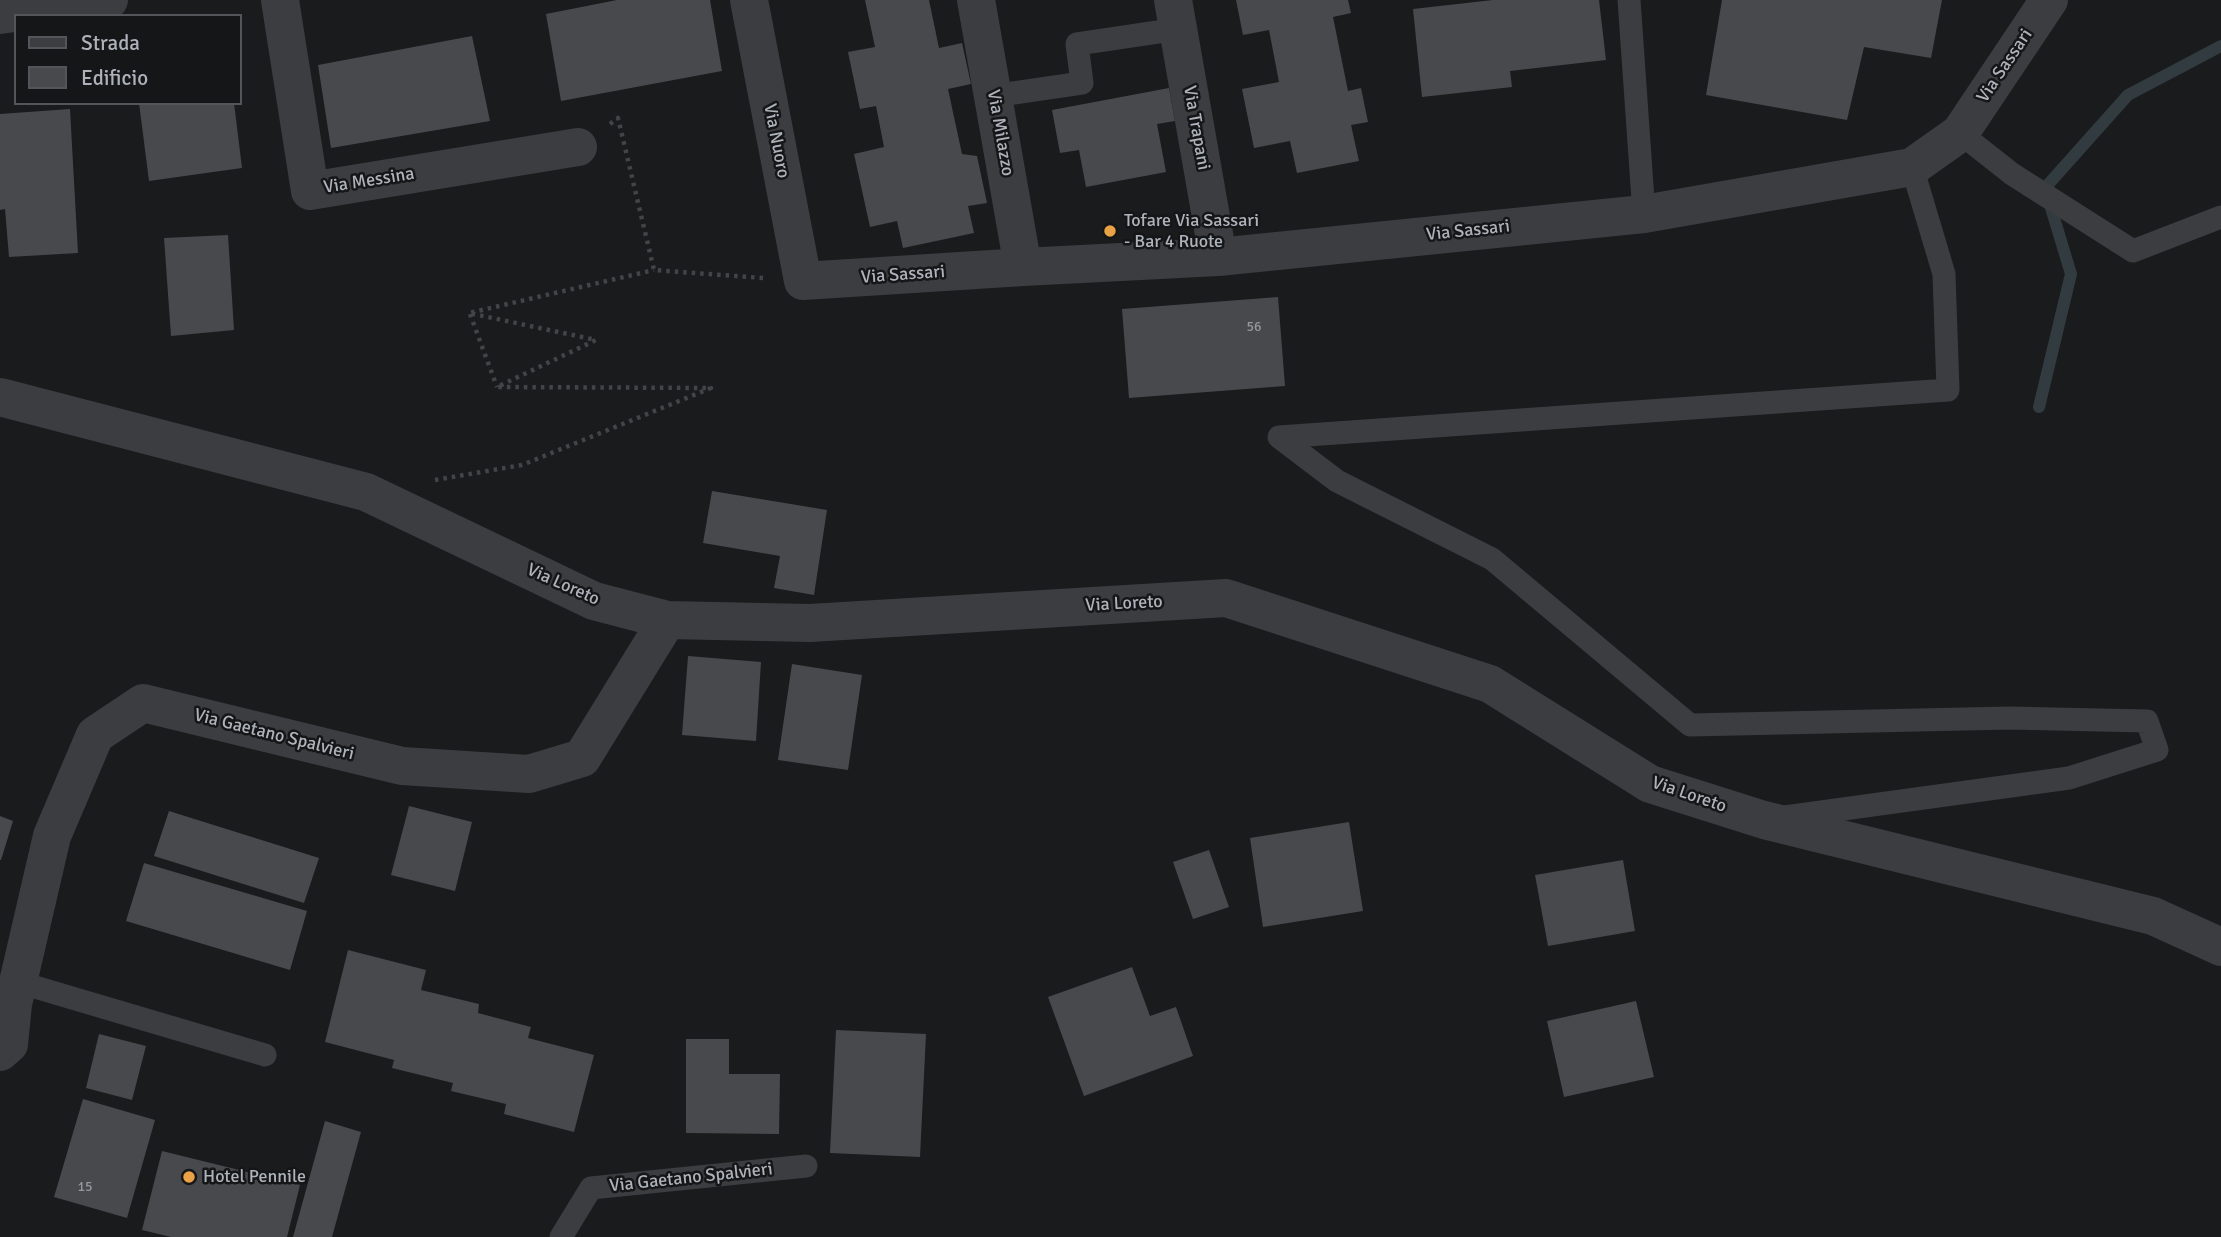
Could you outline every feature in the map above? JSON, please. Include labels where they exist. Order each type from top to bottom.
[{"type":"street","points":[[0,15],[109,0]]},
{"type":"street","name":"Via Messina","points":[[280,0],[310,191],[578,147]]},
{"type":"street","name":"Via Nuoro","points":[[749,0],[803,281]]},
{"type":"street","name":"Via Milazzo","points":[[976,0],[1023,267]]},
{"type":"street","name":"Via Sassari","points":[[803,281],[1218,257],[1644,214],[1913,167],[1960,133],[2049,0]]},
{"type":"street","name":"Via Trapani","points":[[1176,15],[1218,257]]},
{"type":"street","name":"Via Loreto","points":[[0,397],[366,492],[594,601],[667,620],[810,622],[1226,598],[1490,684],[1650,784],[1764,820],[2153,916],[2221,947]]},
{"type":"street","name":"Via Gaetano Spalvieri","points":[[0,1052],[9,1044],[10,1000],[52,836],[95,735],[143,703],[402,766],[528,774],[582,758],[667,620]]},
{"type":"lane","points":[[1629,0],[1644,214]]},
{"type":"lane","points":[[993,96],[1082,83],[1077,44],[1176,15]]},
{"type":"lane","points":[[1960,133],[2012,174],[2133,251],[2221,217]]},
{"type":"lane","points":[[1764,820],[2069,778],[2157,750],[2147,721],[2010,718],[1690,725],[1492,559],[1337,481],[1279,436],[1948,390],[1944,274],[1913,167]]},
{"type":"lane","points":[[10,1000],[265,1055]]},
{"type":"lane","name":"Via Gaetano Spalvieri","points":[[561,1237],[591,1188],[806,1166]]},
{"type":"path","points":[[578,147],[618,118],[654,270]]},
{"type":"path","points":[[469,313],[654,270],[803,281]]},
{"type":"path","points":[[469,313],[596,340],[497,387]]},
{"type":"path","points":[[469,313],[497,387]]},
{"type":"path","points":[[431,481],[522,465],[711,388],[497,387]]},
{"type":"building","points":[[617,0],[710,0],[722,71],[561,101],[546,14]]},
{"type":"building","points":[[865,0],[929,0],[939,48],[962,43],[971,84],[948,89],[962,154],[977,156],[987,203],[968,206],[974,233],[903,248],[897,221],[870,227],[854,154],[884,147],[876,106],[860,109],[848,52],[875,47]]},
{"type":"building","points":[[1236,0],[1348,0],[1351,13],[1333,17],[1348,91],[1361,88],[1368,122],[1351,125],[1359,161],[1297,173],[1290,141],[1254,148],[1242,89],[1279,82],[1269,30],[1243,35]]},
{"type":"building","points":[[1493,0],[1599,0],[1606,60],[1510,71],[1512,87],[1422,97],[1413,9]]},
{"type":"building","points":[[1722,0],[1942,0],[1931,58],[1864,47],[1847,120],[1706,95]]},
{"type":"building","points":[[472,36],[490,121],[331,148],[318,65]]},
{"type":"building","points":[[1169,88],[1175,121],[1157,124],[1166,172],[1086,187],[1079,150],[1060,153],[1052,110]]},
{"type":"building","points":[[139,105],[234,105],[242,168],[149,181]]},
{"type":"building","points":[[70,109],[78,253],[9,257],[5,209],[0,210],[0,114]]},
{"type":"building","points":[[228,235],[234,330],[171,336],[164,238]]},
{"type":"building","points":[[1278,297],[1285,386],[1129,398],[1122,309]]},
{"type":"building","points":[[712,491],[827,510],[814,595],[774,588],[780,556],[703,543]]},
{"type":"building","points":[[688,656],[761,662],[756,741],[682,735]]},
{"type":"building","points":[[792,664],[862,675],[848,770],[778,760]]},
{"type":"building","points":[[409,806],[472,822],[455,891],[391,875]]},
{"type":"building","points":[[169,811],[319,858],[304,903],[154,856]]},
{"type":"building","points":[[0,816],[13,821],[1,860],[0,860]]},
{"type":"building","points":[[1349,822],[1363,911],[1263,927],[1250,838]]},
{"type":"building","points":[[1209,850],[1229,907],[1193,919],[1173,862]]},
{"type":"building","points":[[1623,860],[1635,931],[1548,946],[1535,875]]},
{"type":"building","points":[[144,863],[307,911],[290,970],[126,921]]},
{"type":"building","points":[[348,950],[426,970],[421,990],[479,1004],[478,1013],[531,1027],[528,1038],[594,1055],[574,1132],[504,1114],[506,1104],[451,1091],[453,1083],[392,1068],[394,1060],[325,1042]]},
{"type":"building","points":[[1132,967],[1150,1016],[1176,1007],[1193,1056],[1084,1096],[1048,997]]},
{"type":"building","points":[[1636,1001],[1654,1077],[1564,1097],[1547,1021]]},
{"type":"building","points":[[836,1030],[926,1034],[920,1157],[830,1153]]},
{"type":"building","points":[[99,1034],[146,1046],[132,1100],[86,1088]]},
{"type":"building","points":[[686,1039],[729,1039],[729,1074],[780,1074],[779,1134],[686,1133]]},
{"type":"building","points":[[83,1099],[155,1120],[127,1218],[54,1197]]},
{"type":"building","points":[[325,1121],[361,1132],[332,1237],[293,1237]]},
{"type":"building","points":[[162,1151],[300,1185],[287,1237],[171,1237],[142,1230]]},
{"type":"waterway","points":[[2039,407],[2071,274],[2045,188],[2128,95],[2221,46]]},
{"type":"place","name":"Tofare Via Sassari - Bar 4 Ruote","points":[[1110,231]]},
{"type":"place","name":"Hotel Pennile","points":[[189,1177]]}]
